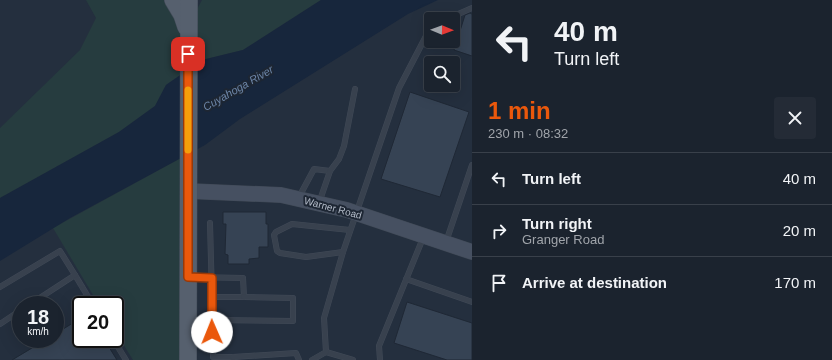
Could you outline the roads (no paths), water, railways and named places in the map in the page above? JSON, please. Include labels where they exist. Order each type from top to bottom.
[{"type":"main road","points":[[173,0],[182,15],[188,33]]},
{"type":"main road","points":[[188,360],[189,0]]},
{"type":"main road","points":[[188,33],[202,0]]},
{"type":"main road","name":"Warner Road","points":[[188,191],[282,195],[356,213],[472,252]]},
{"type":"lane","points":[[460,13],[472,8]]},
{"type":"lane","points":[[326,352],[324,318],[343,252],[399,88],[424,40]]},
{"type":"lane","points":[[319,204],[330,171],[339,159],[344,146],[355,89]]},
{"type":"lane","points":[[445,243],[472,165]]},
{"type":"lane","points":[[298,199],[314,168],[330,171]]},
{"type":"lane","points":[[210,223],[213,356],[233,358],[296,353],[299,360]]},
{"type":"lane","points":[[343,252],[306,257],[280,253],[277,251],[274,236],[276,232],[292,224],[350,230]]},
{"type":"lane","points":[[380,360],[379,346],[424,236]]},
{"type":"lane","points":[[0,287],[60,251],[88,296]]},
{"type":"lane","points":[[43,296],[76,275]]},
{"type":"lane","points":[[188,277],[243,278],[244,297]]},
{"type":"lane","points":[[406,279],[472,302]]},
{"type":"lane","points":[[212,297],[293,298],[293,321],[212,320]]},
{"type":"lane","points":[[0,324],[12,316]]},
{"type":"lane","points":[[119,348],[126,360]]},
{"type":"lane","points":[[312,360],[326,352],[353,360]]},
{"type":"water","name":"Cuyahoga River","points":[[321,0],[438,0],[408,14],[240,119],[205,145],[70,218],[0,261],[0,198],[119,132],[155,106],[166,85],[202,60],[243,50]]}]
